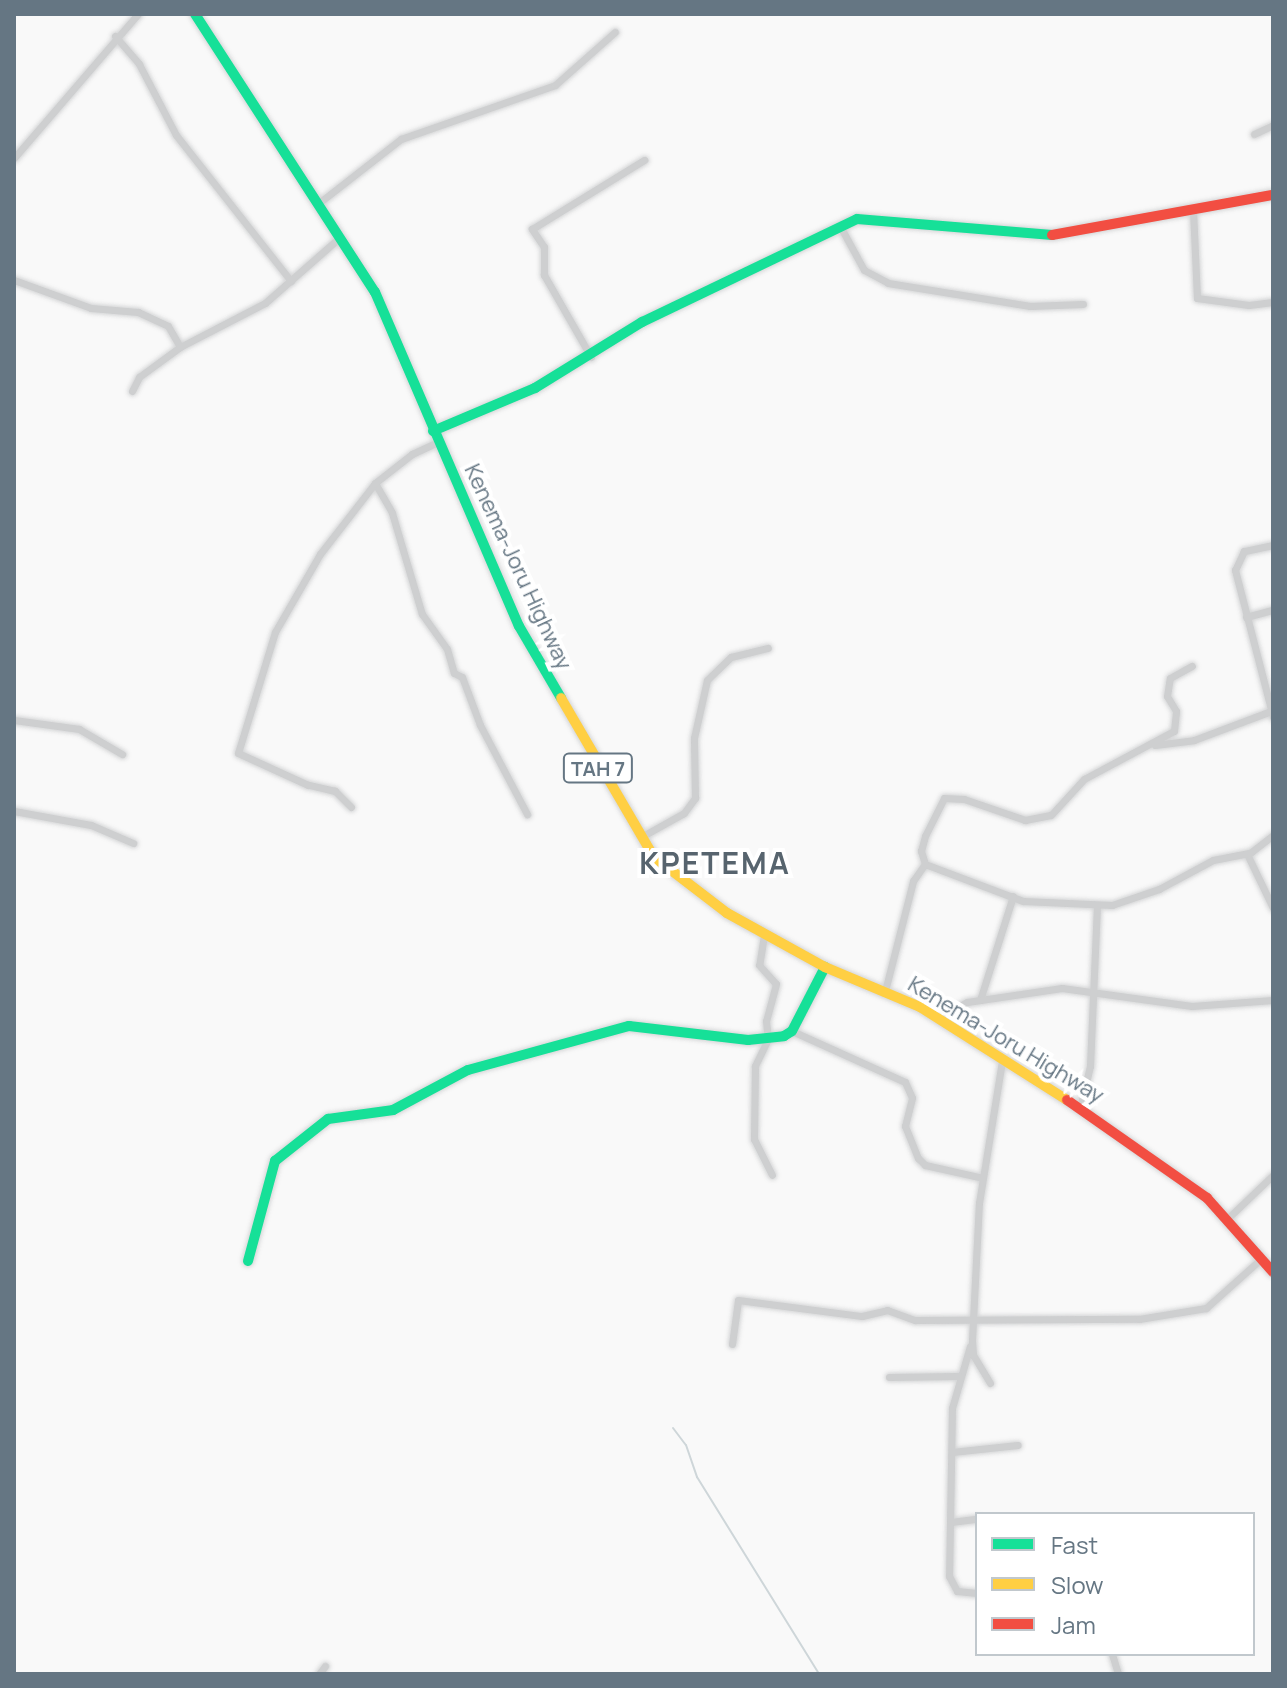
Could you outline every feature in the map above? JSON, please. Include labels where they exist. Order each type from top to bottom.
[{"type":"main road","name":"Kenema-Joru Highway","points":[[195,14],[320,202],[375,292],[525,638],[640,838],[696,893],[764,935],[825,967],[885,991],[938,1018],[1154,1157],[1228,1218],[1273,1272]]},
{"type":"main road","points":[[433,431],[535,388],[591,357],[642,322],[857,219],[883,218],[1045,236],[1273,195]]},
{"type":"main road","points":[[248,1261],[275,1161],[328,1119],[393,1110],[468,1070],[629,1026],[768,1039],[792,1031],[825,967]]},
{"type":"street","points":[[14,158],[115,36],[138,14]]},
{"type":"street","points":[[320,202],[401,139],[555,85],[615,32]]},
{"type":"street","points":[[115,36],[139,64],[176,135],[291,281]]},
{"type":"street","points":[[1254,134],[1273,125]]},
{"type":"street","points":[[591,357],[544,275],[544,247],[532,229],[644,160]]},
{"type":"street","points":[[1193,210],[1197,298],[1238,305],[1273,302]]},
{"type":"street","points":[[840,226],[864,270],[888,283],[1030,306],[1083,304]]},
{"type":"street","points":[[132,391],[139,377],[180,347],[235,322],[291,281],[340,237]]},
{"type":"street","points":[[14,280],[91,308],[138,312],[168,326],[180,347]]},
{"type":"street","points":[[351,807],[335,791],[308,785],[238,753],[275,632],[320,554],[375,483],[412,454],[438,442]]},
{"type":"street","points":[[375,483],[392,513],[422,614],[447,649],[454,673],[462,677],[480,725],[527,814]]},
{"type":"street","points":[[1153,745],[1194,740],[1272,714],[1235,563],[1244,551],[1273,545]]},
{"type":"street","points":[[1246,617],[1273,610]]},
{"type":"street","points":[[640,838],[684,813],[695,798],[694,738],[707,680],[731,657],[768,648]]},
{"type":"street","points":[[925,864],[921,851],[944,798],[964,799],[1025,820],[1042,820],[1059,810],[1093,773],[1153,745],[1174,731],[1176,711],[1167,696],[1170,678],[1192,666]]},
{"type":"street","points":[[14,720],[79,729],[122,754]]},
{"type":"street","points":[[14,811],[91,825],[133,843]]},
{"type":"street","points":[[925,864],[1044,905],[1097,905],[1136,899],[1213,860],[1247,854],[1273,835]]},
{"type":"street","points":[[1247,854],[1273,908]]},
{"type":"street","points":[[885,991],[913,881],[925,864]]},
{"type":"street","points":[[980,1000],[1013,896]]},
{"type":"street","points":[[1080,1108],[1090,1066],[1097,905]]},
{"type":"street","points":[[764,935],[759,965],[776,984],[766,1021],[768,1039],[755,1066],[754,1139],[772,1175]]},
{"type":"street","points":[[938,1018],[955,1006],[1062,988],[1192,1006],[1273,1000]]},
{"type":"street","points":[[792,1031],[905,1082],[912,1098],[905,1126],[918,1158],[925,1165],[983,1178]]},
{"type":"street","points":[[990,1383],[973,1355],[972,1340],[983,1178],[1002,1061]]},
{"type":"street","points":[[1228,1218],[1273,1175]]},
{"type":"street","points":[[732,1344],[738,1300],[806,1312],[862,1316],[887,1310],[915,1320],[1045,1323],[1162,1317],[1190,1308],[1197,1312],[1262,1258]]},
{"type":"street","points":[[972,1340],[958,1376],[952,1452],[949,1581],[963,1594],[975,1593]]},
{"type":"street","points":[[889,1377],[958,1376]]},
{"type":"street","points":[[952,1452],[1018,1445]]},
{"type":"street","points":[[951,1522],[975,1519]]},
{"type":"waterway","points":[[673,1428],[686,1445],[697,1477],[819,1674]]},
{"type":"traffic: fast","points":[[195,14],[375,292],[519,626],[561,698]]},
{"type":"traffic: fast","points":[[433,431],[535,388],[642,322],[857,219],[1052,235]]},
{"type":"traffic: fast","points":[[248,1261],[275,1161],[328,1119],[393,1110],[468,1070],[629,1026],[748,1040],[784,1036],[792,1031],[825,967]]},
{"type":"traffic: slow","points":[[561,698],[654,857],[727,913],[825,967],[920,1007],[1067,1100]]},
{"type":"traffic: jam","points":[[1052,235],[1273,195]]},
{"type":"traffic: jam","points":[[1067,1100],[1207,1198],[1273,1272]]},
{"type":"district","name":"KPETEMA","points":[[715,863]]}]
